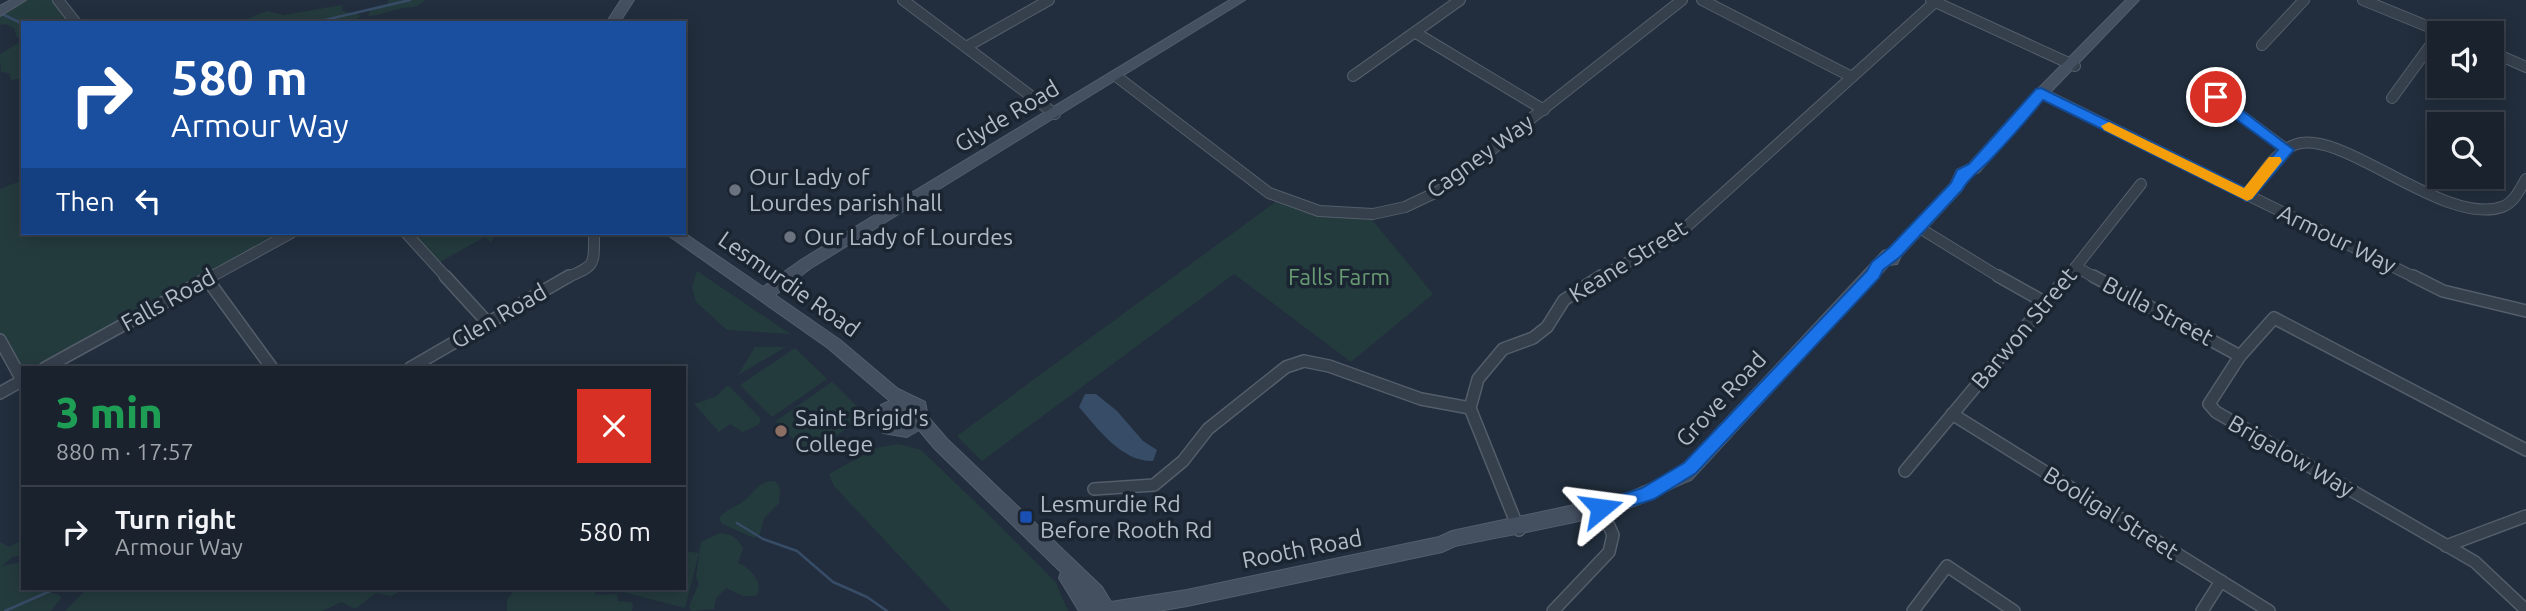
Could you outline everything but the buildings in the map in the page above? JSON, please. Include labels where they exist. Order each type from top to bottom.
[{"type":"street","points":[[0,12],[20,0]]},
{"type":"street","points":[[58,0],[74,21]]},
{"type":"street","points":[[613,21],[628,0]]},
{"type":"street","points":[[903,0],[1055,114]]},
{"type":"street","points":[[966,47],[1049,0]]},
{"type":"street","name":"Glyde Road","points":[[764,295],[806,264],[1239,0]]},
{"type":"street","points":[[1353,76],[1460,0]]},
{"type":"street","name":"Cagney Way","points":[[1116,76],[1269,193],[1320,211],[1373,214],[1405,207],[1439,191],[1682,0]]},
{"type":"street","points":[[1702,0],[1853,77]]},
{"type":"street","name":"Grove Road","points":[[1603,512],[1657,499],[1679,483],[1788,364],[1808,352],[1828,322],[1873,274],[1883,269],[1957,186],[1970,181],[1974,168],[2133,0]]},
{"type":"street","points":[[2262,44],[2304,0]]},
{"type":"street","points":[[2363,0],[2427,27]]},
{"type":"street","points":[[1933,1],[2072,65]]},
{"type":"street","name":"Keane Street","points":[[1470,408],[1478,379],[1503,349],[1533,338],[1547,327],[1564,300],[1592,281],[1674,238],[1933,1]]},
{"type":"street","points":[[1416,33],[1544,110]]},
{"type":"street","points":[[2392,98],[2427,52]]},
{"type":"street","points":[[2504,57],[2526,67]]},
{"type":"street","points":[[2213,88],[2216,97],[2287,150]]},
{"type":"street","name":"Armour Way","points":[[2044,94],[2443,290],[2526,311]]},
{"type":"street","points":[[2247,196],[2287,150],[2297,144],[2317,144],[2460,206],[2481,209],[2501,207],[2516,197],[2526,180]]},
{"type":"street","name":"Barwon Street","points":[[1905,471],[2076,267],[2141,184]]},
{"type":"street","points":[[1916,229],[2046,303]]},
{"type":"street","name":"Falls Road","points":[[49,366],[287,235]]},
{"type":"street","points":[[408,235],[488,323]]},
{"type":"street","name":"Glen Road","points":[[413,366],[568,276],[590,268],[594,262],[594,235]]},
{"type":"street","name":"Lesmurdie Road","points":[[676,235],[834,344],[906,401],[919,407],[914,425]]},
{"type":"street","name":"Bulla Street","points":[[2076,267],[2240,356]]},
{"type":"street","points":[[208,279],[271,366]]},
{"type":"street","name":"Brigalow Way","points":[[2526,450],[2273,318],[2240,356],[2208,404],[2216,412],[2475,562],[2526,610]]},
{"type":"street","points":[[0,340],[21,378]]},
{"type":"street","points":[[1094,489],[1154,485],[1183,461],[1208,429],[1286,367],[1304,361],[1329,366],[1421,400],[1470,408],[1519,529]]},
{"type":"street","name":"Lesmurdie Road","points":[[874,378],[887,410],[886,425],[897,432],[914,425]]},
{"type":"street","points":[[0,393],[21,381]]},
{"type":"street","points":[[887,410],[906,401]]},
{"type":"street","name":"Booligal Street","points":[[1952,414],[2269,611]]},
{"type":"street","name":"Lesmurdie Road","points":[[914,425],[941,444],[1036,534],[1094,593],[1106,611]]},
{"type":"street","points":[[1553,611],[1609,552],[1613,535],[1603,512]]},
{"type":"street","name":"Rooth Road","points":[[1106,611],[1171,601],[1442,544],[1458,545],[1603,512]]},
{"type":"street","points":[[2446,546],[2526,516]]},
{"type":"street","name":"Lesmurdie Road","points":[[1036,534],[1082,597],[1089,611]]},
{"type":"street","points":[[1913,611],[1947,566],[2014,611]]},
{"type":"street","points":[[2202,611],[2221,581]]},
{"type":"street","name":"Rooth Road","points":[[1141,611],[1171,601]]},
{"type":"green space","points":[[20,0],[58,0],[74,21],[21,21],[21,37],[17,38],[14,28],[6,24],[0,25],[0,12]]},
{"type":"green space","points":[[389,0],[425,0],[415,6],[368,16],[371,8],[387,4]]},
{"type":"green space","points":[[342,5],[342,11],[361,15],[356,21],[241,21],[267,11],[284,15]]},
{"type":"green space","points":[[21,41],[21,78],[11,80],[9,73],[1,72],[0,54]]},
{"type":"green space","points":[[21,181],[21,235],[287,235],[47,366],[21,366],[21,377],[0,340],[0,189]]},
{"type":"green space","name":"Falls Farm","points":[[1278,200],[1323,216],[1369,216],[1433,294],[1351,362],[1234,274],[982,461],[957,436]]},
{"type":"green space","points":[[496,235],[491,242],[485,237],[434,265],[410,237]]},
{"type":"green space","points":[[697,271],[790,334],[727,330],[696,302],[692,287]]},
{"type":"green space","points":[[755,347],[786,347],[738,375]]},
{"type":"green space","points":[[795,348],[827,379],[772,417],[740,385]]},
{"type":"green space","points":[[832,382],[866,415],[809,455],[776,421]]},
{"type":"green space","points":[[728,385],[761,419],[758,425],[743,432],[730,424],[719,432],[694,404],[715,397]]},
{"type":"green space","points":[[899,444],[921,450],[995,521],[1056,583],[1068,611],[951,611],[834,486],[829,474],[876,448]]},
{"type":"green space","points":[[775,481],[780,488],[779,503],[764,518],[760,534],[754,538],[722,524],[719,518],[725,513],[743,502],[760,485]]},
{"type":"green space","points":[[720,533],[734,537],[739,542],[743,549],[738,563],[755,577],[758,591],[756,596],[743,596],[726,588],[716,598],[714,609],[691,611],[689,606],[699,584],[696,577],[701,542]]},
{"type":"green space","points":[[21,540],[21,555],[12,557],[2,566],[21,562],[21,590],[52,590],[51,593],[59,594],[61,598],[51,611],[0,611],[0,542],[9,547]]},
{"type":"green space","points":[[686,551],[699,553],[685,608],[615,590],[686,590]]},
{"type":"green space","points":[[86,590],[404,590],[391,596],[376,593],[355,609],[342,602],[322,611],[65,611]]},
{"type":"green space","points":[[510,590],[595,590],[596,595],[617,594],[618,601],[631,602],[633,605],[632,611],[507,611],[507,600],[512,593]]},
{"type":"water","points":[[1085,394],[1096,394],[1117,411],[1143,441],[1157,450],[1153,461],[1131,456],[1112,443],[1079,407]]},
{"type":"waterway","points":[[321,21],[410,0]]},
{"type":"waterway","points":[[2,14],[21,23]]},
{"type":"waterway","points":[[737,523],[763,539],[797,551],[833,582],[867,597],[887,611]]},
{"type":"waterway","points":[[5,611],[52,590]]},
{"type":"slow traffic","points":[[2109,126],[2247,196],[2274,161]]},
{"type":"place","name":"Our Lady of Lourdes parish hall","points":[[735,190]]},
{"type":"place","name":"Our Lady of Lourdes","points":[[790,237]]},
{"type":"place","name":"Saint Brigid's College","points":[[781,431]]},
{"type":"place","name":"Lesmurdie Rd Before Rooth Rd","points":[[1026,517]]},
{"type":"route","points":[[1601,508],[1647,494],[1690,468],[1873,274],[1877,266],[1888,255],[1895,253],[1957,186],[1962,174],[1974,168],[2041,93],[2247,196],[2280,154],[2287,150],[2216,97]]}]
